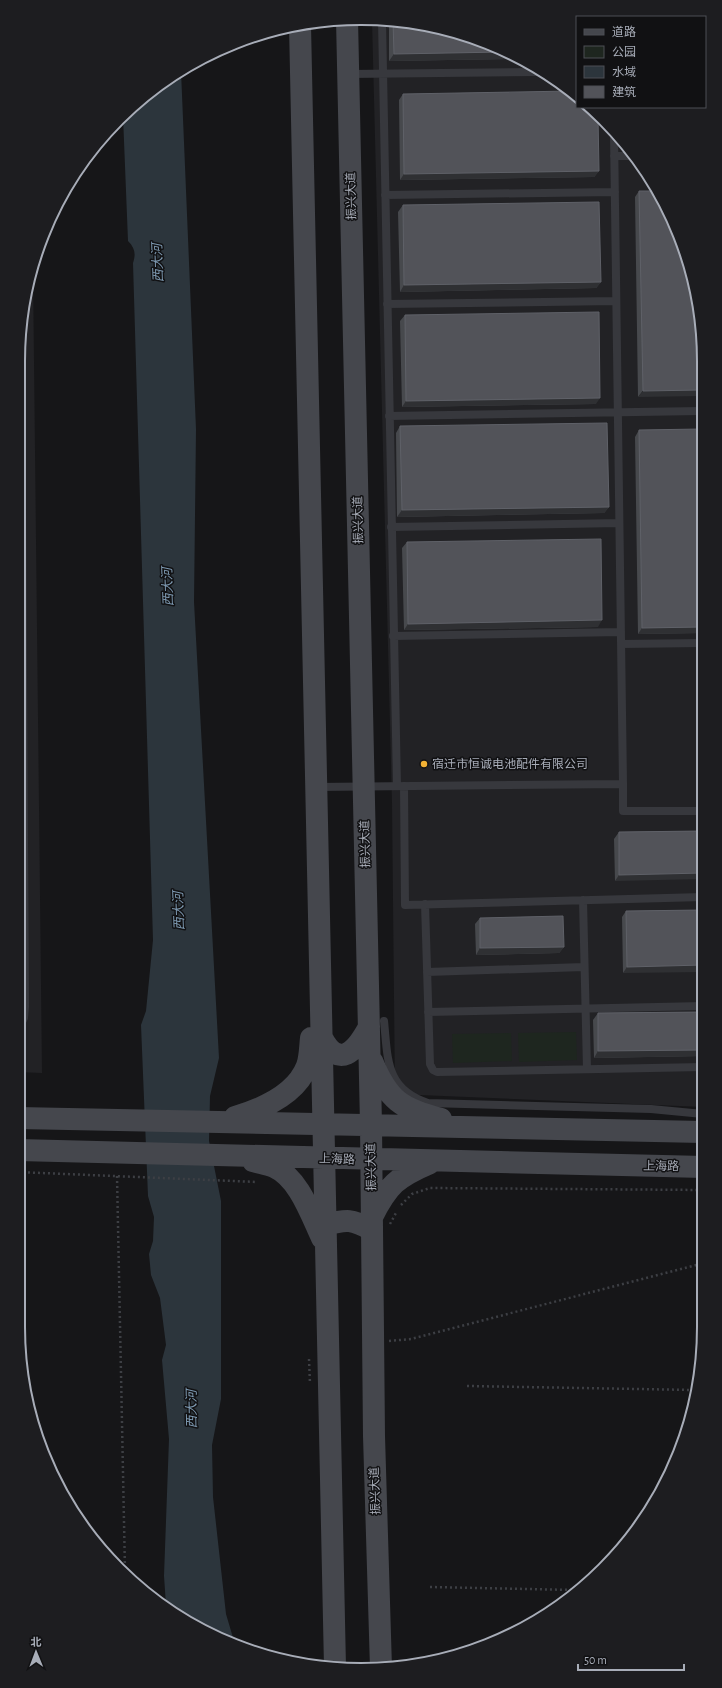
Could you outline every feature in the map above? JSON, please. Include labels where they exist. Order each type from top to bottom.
[{"type":"main road","name":"振兴大道","points":[[348,26],[364,786],[376,1024],[369,1056],[371,1160],[378,1226],[385,1342],[374,1436],[381,1662]]},
{"type":"main road","points":[[300,30],[335,1662]]},
{"type":"main road","points":[[219,1122],[253,1112],[267,1105],[283,1096],[298,1081],[307,1066],[320,980]]},
{"type":"main road","points":[[321,1036],[328,1049],[334,1053],[344,1054],[352,1051],[360,1044],[376,1024]]},
{"type":"main road","points":[[369,1056],[381,1084],[395,1100],[416,1112],[471,1127]]},
{"type":"main road","points":[[25,1118],[371,1124],[697,1132]]},
{"type":"main road","points":[[236,1156],[255,1146],[259,1134],[256,1122]]},
{"type":"main road","points":[[427,1126],[421,1136],[420,1144],[423,1153],[435,1161]]},
{"type":"main road","name":"上海路","points":[[25,1150],[371,1160],[697,1167]]},
{"type":"main road","points":[[236,1156],[275,1168],[293,1183],[304,1199],[326,1248]]},
{"type":"main road","points":[[325,1225],[346,1219],[378,1226],[381,1199],[392,1185],[406,1173],[435,1161]]},
{"type":"lane","points":[[382,26],[391,527],[405,905],[697,897]]},
{"type":"lane","points":[[349,74],[532,72]]},
{"type":"lane","points":[[614,139],[623,811],[697,811]]},
{"type":"lane","points":[[614,156],[628,156]]},
{"type":"lane","points":[[385,195],[615,192]]},
{"type":"lane","points":[[387,304],[616,301]]},
{"type":"lane","points":[[389,416],[697,411]]},
{"type":"lane","points":[[391,527],[619,523]]},
{"type":"lane","points":[[394,636],[621,632]]},
{"type":"lane","points":[[621,644],[697,643]]},
{"type":"lane","points":[[316,787],[623,784]]},
{"type":"lane","points":[[583,900],[586,1069]]},
{"type":"lane","points":[[425,904],[430,1064],[433,1070],[437,1072],[697,1067]]},
{"type":"lane","points":[[427,972],[584,967]]},
{"type":"lane","points":[[428,1012],[697,1006]]},
{"type":"lane","points":[[376,1024],[393,1076],[400,1088],[419,1100],[428,1103],[651,1109],[697,1113]]},
{"type":"path","points":[[25,1172],[264,1182]]},
{"type":"path","points":[[117,1176],[125,1567]]},
{"type":"path","points":[[400,1206],[412,1194],[430,1188],[697,1190]]},
{"type":"path","points":[[378,1226],[391,1224],[397,1212]]},
{"type":"path","points":[[385,1342],[411,1339],[697,1265]]},
{"type":"path","points":[[309,1356],[310,1387]]},
{"type":"path","points":[[467,1386],[691,1390]]},
{"type":"path","points":[[430,1587],[571,1590]]},
{"type":"shaded area","points":[[372,26],[427,31],[469,43],[510,60],[529,70],[566,94],[576,102],[576,108],[583,108],[614,139],[640,174],[662,212],[686,274],[694,317],[697,361],[697,1107],[395,1094],[392,803]]},
{"type":"shaded area","points":[[33,286],[42,1073],[25,1072],[25,361],[28,317]]},
{"type":"green space","points":[[576,1032],[577,1060],[519,1062],[518,1033]]},
{"type":"green space","points":[[511,1033],[512,1061],[453,1063],[452,1034]]},
{"type":"water","name":"西大河","points":[[181,77],[196,429],[194,602],[219,1058],[210,1096],[209,1141],[221,1201],[221,1399],[212,1445],[213,1497],[226,1614],[233,1637],[193,1618],[166,1600],[164,1576],[169,1439],[162,1360],[166,1345],[160,1298],[151,1275],[149,1254],[153,1241],[154,1217],[148,1196],[141,1025],[146,1011],[153,940],[133,263],[135,254],[128,241],[123,123],[156,94]]},
{"type":"building","points":[[393,27],[427,31],[448,36],[493,52],[394,54]]},
{"type":"building","points":[[562,91],[576,102],[576,108],[583,108],[598,122],[599,171],[404,174],[403,94]]},
{"type":"building","points":[[639,191],[651,191],[671,232],[686,274],[691,295],[696,339],[697,390],[643,391]]},
{"type":"building","points":[[599,202],[601,282],[404,285],[403,205]]},
{"type":"building","points":[[599,312],[600,398],[406,401],[405,315]]},
{"type":"building","points":[[607,423],[609,507],[402,510],[400,426]]},
{"type":"building","points":[[697,429],[697,627],[642,628],[639,430]]},
{"type":"building","points":[[601,539],[602,620],[408,624],[407,542]]},
{"type":"building","points":[[697,831],[697,873],[619,875],[619,832]]},
{"type":"building","points":[[697,910],[697,965],[627,967],[626,911]]},
{"type":"building","points":[[563,916],[564,947],[480,948],[480,918]]},
{"type":"building","points":[[697,1012],[697,1050],[598,1051],[598,1013]]},
{"type":"place","name":"宿迁市恒诚电池配件有限公司","points":[[424,764]]}]
